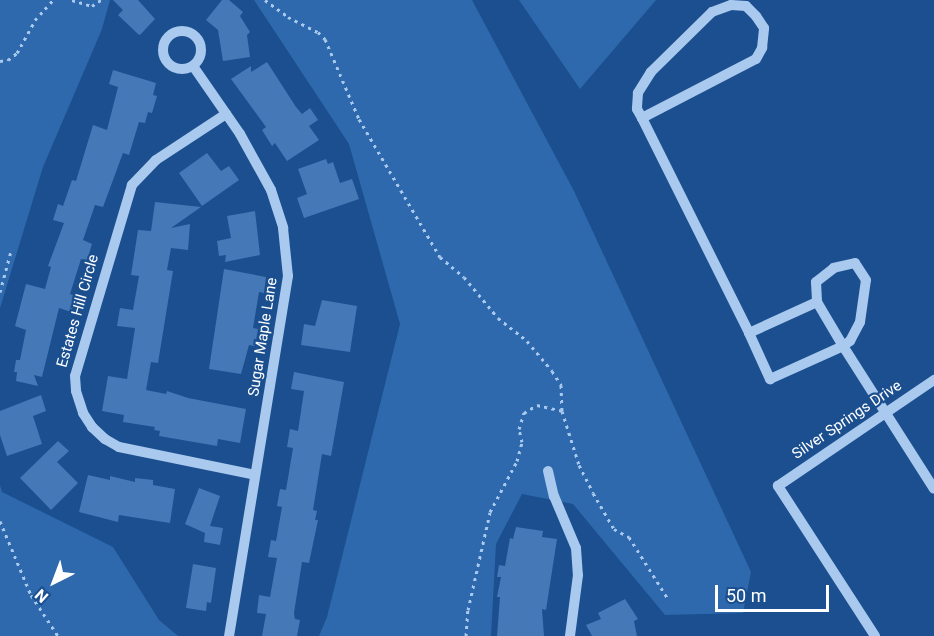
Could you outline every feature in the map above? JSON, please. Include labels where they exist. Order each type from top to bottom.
[{"type":"street","points":[[642,118],[756,58],[762,48],[764,28],[756,16],[746,6],[731,5],[712,12],[651,72],[638,93],[638,109],[642,118],[749,333],[771,379],[843,346],[850,341],[860,322],[866,280],[855,263],[834,268],[816,282],[817,302],[843,346],[934,489]]},
{"type":"street","name":"Sugar Maple Lane","points":[[193,66],[261,168],[271,190],[286,244],[288,276],[285,299],[229,636]]},
{"type":"street","name":"Estates Hill Circle","points":[[226,114],[156,160],[132,185],[75,376],[78,401],[87,420],[105,439],[119,447],[255,475]]},
{"type":"street","points":[[749,333],[817,302]]},
{"type":"street","name":"Silver Springs Drive","points":[[875,636],[778,486],[934,380]]},
{"type":"street","points":[[548,471],[554,496],[576,548],[578,575],[570,636]]},
{"type":"path","points":[[0,60],[8,60],[17,53],[35,20],[53,0]]},
{"type":"path","points":[[72,0],[92,6],[101,0]]},
{"type":"path","points":[[265,0],[288,17],[318,32],[326,39],[359,119],[440,257],[464,277],[498,318],[527,341],[552,371],[561,385],[562,411]]},
{"type":"path","points":[[0,292],[11,251]]},
{"type":"path","points":[[0,521],[32,595],[58,636]]},
{"type":"shaded area","points":[[0,0],[110,0],[102,29],[43,167],[0,308]]},
{"type":"shaded area","points":[[254,0],[472,0],[574,191],[751,572],[743,613],[665,615],[573,504],[522,494],[496,544],[491,636],[319,636],[327,617],[400,324],[349,144]]},
{"type":"shaded area","points":[[519,0],[656,0],[580,89]]},
{"type":"shaded area","points":[[0,485],[2,492],[113,547],[159,620],[178,636],[0,636]]},
{"type":"building","points":[[113,0],[138,0],[155,19],[140,35],[118,15],[123,10]]},
{"type":"building","points":[[222,0],[229,0],[243,12],[240,16],[250,32],[247,35],[250,57],[223,61],[218,30],[206,20]]},
{"type":"building","points":[[267,62],[302,114],[310,108],[318,120],[309,126],[319,140],[287,161],[275,143],[272,146],[262,130],[266,127],[231,79],[251,66],[251,72]]},
{"type":"building","points":[[113,70],[156,83],[153,95],[157,96],[152,113],[148,112],[145,123],[139,122],[129,155],[123,153],[103,207],[95,205],[83,240],[92,244],[87,261],[81,259],[70,294],[76,296],[71,312],[59,308],[42,377],[34,375],[38,386],[16,381],[17,372],[14,372],[16,360],[20,360],[26,330],[15,326],[26,284],[45,289],[51,267],[48,266],[64,223],[53,220],[58,204],[63,206],[72,180],[76,181],[93,125],[107,130],[118,87],[109,84]]},
{"type":"building","points":[[207,153],[221,171],[229,166],[239,180],[202,206],[179,173]]},
{"type":"building","points":[[326,159],[328,164],[333,162],[340,183],[352,179],[359,199],[304,218],[297,198],[307,194],[298,169]]},
{"type":"building","points":[[155,202],[201,207],[171,228],[190,224],[188,250],[171,248],[167,270],[173,271],[158,363],[151,362],[146,390],[166,394],[167,391],[188,398],[246,409],[240,443],[218,439],[217,446],[159,436],[160,431],[154,430],[155,427],[123,422],[124,415],[102,411],[108,376],[127,379],[135,328],[117,326],[120,308],[133,310],[139,276],[131,275],[138,230],[151,231]]},
{"type":"building","points":[[255,211],[260,255],[225,262],[226,255],[219,256],[217,241],[231,238],[227,216]]},
{"type":"building","points":[[224,269],[266,277],[264,293],[259,292],[253,328],[258,329],[255,346],[249,345],[241,374],[209,369]]},
{"type":"building","points":[[322,300],[357,306],[350,352],[301,345],[304,324],[315,326]]},
{"type":"building","points":[[294,372],[344,382],[331,456],[322,454],[313,510],[317,511],[315,520],[318,520],[309,563],[302,562],[294,613],[295,619],[300,620],[297,636],[262,636],[266,614],[257,613],[259,595],[270,597],[277,558],[268,557],[271,540],[276,541],[282,507],[277,506],[280,489],[286,490],[293,448],[287,447],[290,429],[298,431],[304,391],[291,389]]},
{"type":"building","points":[[41,395],[46,411],[33,416],[42,444],[7,456],[0,435],[0,411]]},
{"type":"building","points":[[58,441],[69,451],[57,462],[78,483],[51,510],[20,478]]},
{"type":"building","points":[[88,475],[110,480],[110,476],[135,482],[135,478],[153,480],[153,485],[175,489],[170,523],[119,515],[118,522],[79,512]]},
{"type":"building","points":[[199,488],[220,496],[210,526],[223,528],[220,545],[204,542],[205,533],[185,524]]},
{"type":"building","points":[[516,527],[543,531],[542,537],[557,539],[546,610],[542,609],[544,636],[497,636],[500,597],[497,597],[501,577],[497,577],[499,565],[505,566],[510,538],[513,539]]},
{"type":"building","points":[[193,564],[216,568],[211,603],[207,602],[206,611],[186,608]]},
{"type":"building","points":[[625,599],[638,619],[634,621],[637,636],[592,636],[586,625],[601,619],[598,613]]}]
